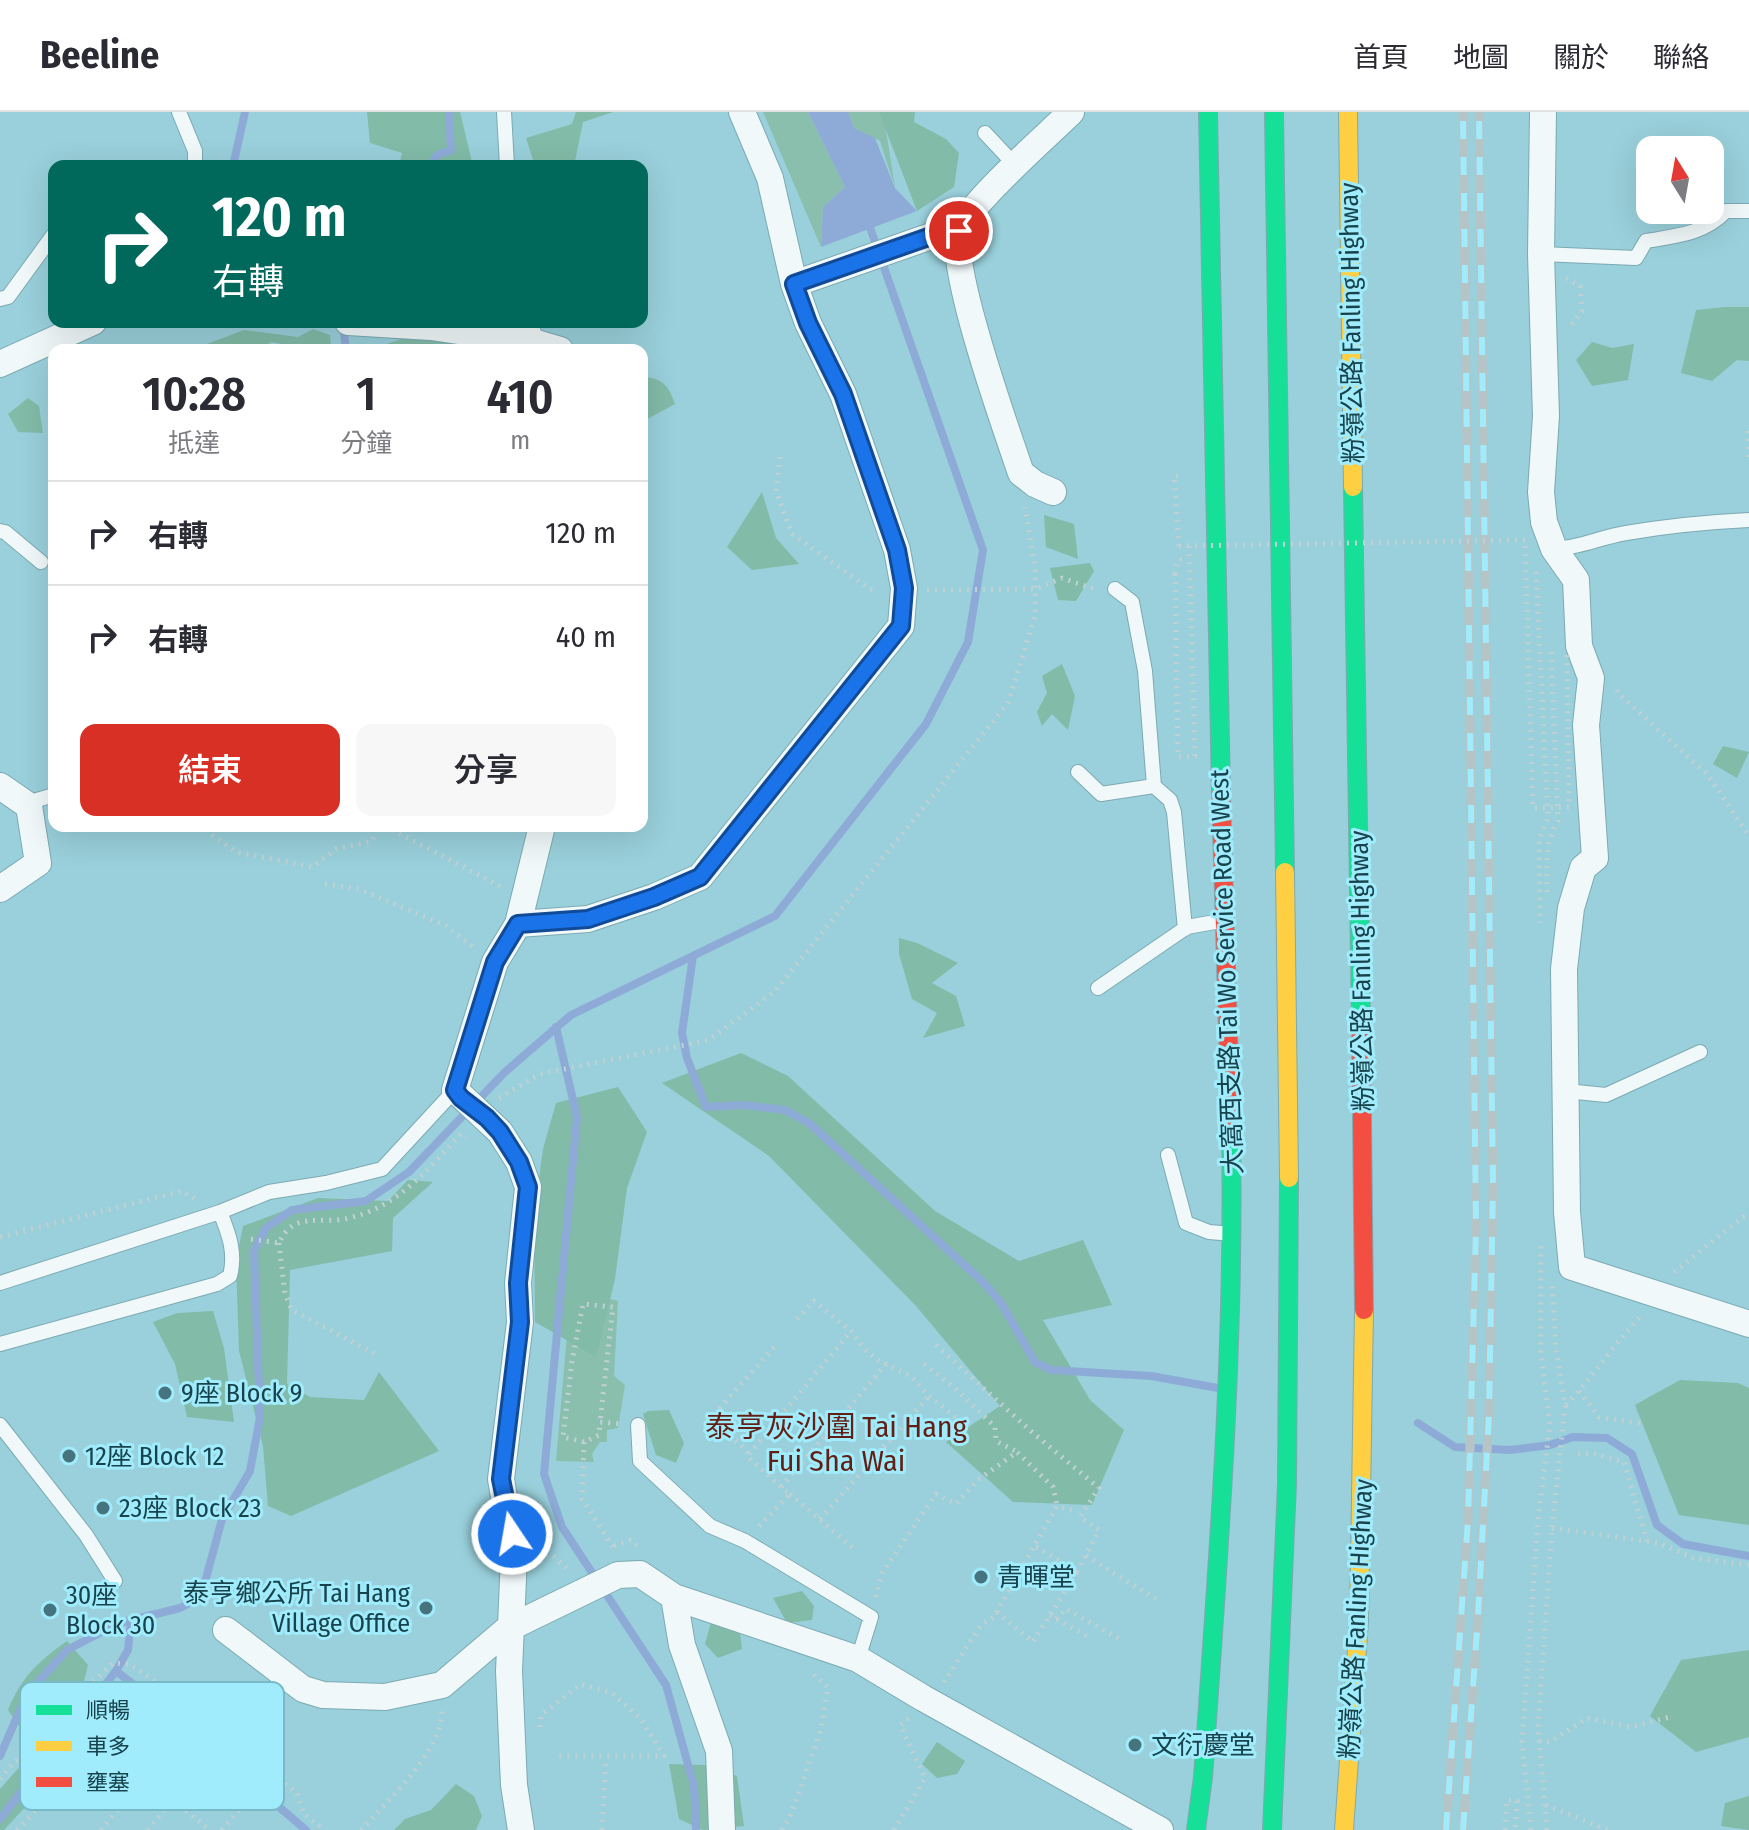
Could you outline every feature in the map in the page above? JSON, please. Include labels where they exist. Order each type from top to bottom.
[{"type":"main road","name":"大窩西支路 Tai Wo Service Road West","points":[[1196,1830],[1203,1777],[1228,1413],[1233,1234],[1218,712],[1208,112]]},
{"type":"main road","points":[[1272,1830],[1282,1692],[1289,1473],[1291,1216],[1274,112]]},
{"type":"main road","name":"粉嶺公路 Fanling Highway","points":[[1344,1830],[1350,1764],[1363,1475],[1364,1214],[1348,112]]},
{"type":"street","points":[[518,924],[588,919],[654,897],[700,877],[901,626],[911,589],[843,394],[808,323],[794,284],[770,178],[742,112]]},
{"type":"street","points":[[794,284],[948,232],[1071,112]]},
{"type":"street","points":[[1543,112],[1552,302],[1541,492],[1544,522],[1540,554],[1576,580],[1579,646],[1591,678],[1586,725],[1595,858],[1583,868],[1571,908],[1564,969],[1567,1212],[1562,1272],[1749,1324]]},
{"type":"street","points":[[948,232],[958,252],[965,290],[1021,473],[1053,492]]},
{"type":"street","points":[[0,364],[80,328]]},
{"type":"street","points":[[441,328],[543,338]]},
{"type":"street","points":[[0,786],[29,806],[38,863],[0,889]]},
{"type":"street","points":[[521,1830],[514,1785],[509,1628],[514,1556],[501,1479],[520,1322],[518,1283],[528,1187],[519,1162],[500,1132],[465,1101],[495,962],[518,924],[540,832]]},
{"type":"street","points":[[226,1630],[303,1689],[323,1695],[385,1697],[442,1685],[509,1628],[612,1564],[640,1574],[674,1597],[804,1639],[933,1691],[1160,1830]]},
{"type":"street","points":[[674,1597],[682,1645],[719,1751],[722,1830]]},
{"type":"lane","points":[[179,112],[195,151],[194,160]]},
{"type":"lane","points":[[504,112],[507,160]]},
{"type":"lane","points":[[985,133],[1016,166]]},
{"type":"lane","points":[[1550,254],[1636,258],[1646,241],[1692,234],[1714,224],[1726,211],[1749,211]]},
{"type":"lane","points":[[0,299],[8,297],[48,242]]},
{"type":"lane","points":[[1540,554],[1622,533],[1693,523],[1749,520]]},
{"type":"lane","points":[[0,531],[41,562]]},
{"type":"lane","points":[[1115,589],[1132,602],[1145,671],[1154,786],[1170,800],[1174,812],[1185,929]]},
{"type":"lane","points":[[1078,772],[1101,794],[1154,786]]},
{"type":"lane","points":[[29,806],[48,797]]},
{"type":"lane","points":[[1098,988],[1185,929],[1226,920]]},
{"type":"lane","points":[[1566,1091],[1606,1095],[1700,1052]]},
{"type":"lane","points":[[0,1283],[220,1212],[269,1192],[326,1183],[382,1169],[465,1101]]},
{"type":"lane","points":[[1168,1155],[1186,1223],[1209,1232],[1233,1234]]},
{"type":"lane","points":[[0,1344],[217,1284],[230,1276],[233,1263],[230,1236],[220,1212]]},
{"type":"lane","points":[[0,1425],[86,1535],[115,1581]]},
{"type":"lane","points":[[638,1425],[640,1461],[710,1526],[745,1541],[871,1617],[858,1659]]},
{"type":"path","points":[[1550,254],[1561,276],[1580,286],[1582,311],[1569,328],[1567,343]]},
{"type":"path","points":[[1748,431],[1749,458]]},
{"type":"path","points":[[780,457],[776,491],[792,534],[870,589],[1036,589],[1062,578],[1097,590],[1115,589]]},
{"type":"path","points":[[1174,476],[1179,546],[1525,540],[1533,808],[1569,807],[1567,655]]},
{"type":"path","points":[[1529,538],[1540,554],[1548,819],[1539,839],[1540,930]]},
{"type":"path","points":[[1197,544],[1202,759]]},
{"type":"path","points":[[1175,574],[1178,757],[1195,756],[1189,546]]},
{"type":"path","points":[[500,1097],[540,1074],[709,1040],[775,991],[1008,703],[1035,616],[1036,589]]},
{"type":"path","points":[[1613,683],[1620,695],[1708,775],[1749,836]]},
{"type":"path","points":[[212,835],[236,852],[312,867],[336,849],[372,841],[376,832]]},
{"type":"path","points":[[397,832],[524,898]]},
{"type":"path","points":[[325,884],[359,889],[446,926],[465,943],[495,962]]},
{"type":"path","points":[[379,1356],[292,1310],[285,1294],[279,1243],[286,1228],[296,1223],[348,1219],[407,1191],[461,1134],[471,1142]]},
{"type":"path","points":[[0,1237],[182,1191],[220,1212]]},
{"type":"path","points":[[1531,1830],[1522,1742],[1527,1657],[1549,1433],[1541,1357],[1541,1231]]},
{"type":"path","points":[[249,1239],[279,1243]]},
{"type":"path","points":[[1547,1830],[1538,1727],[1552,1528],[1565,1406],[1556,1349],[1562,1272]]},
{"type":"path","points":[[797,1319],[814,1301],[851,1331],[865,1350],[912,1377],[929,1396],[960,1421]]},
{"type":"path","points":[[583,1304],[613,1307],[599,1435],[584,1442],[563,1437],[572,1361],[583,1304]]},
{"type":"path","points":[[748,1455],[851,1331]]},
{"type":"path","points":[[936,1345],[1099,1488],[1080,1517],[1099,1530],[1033,1642],[997,1612]]},
{"type":"path","points":[[774,1347],[711,1418],[781,1487],[855,1550]]},
{"type":"path","points":[[781,1487],[887,1363]]},
{"type":"path","points":[[894,1830],[925,1778],[900,1725],[933,1691],[981,1625],[994,1617],[1035,1546],[1045,1522],[1057,1506],[1053,1487],[1017,1452],[996,1441],[995,1427],[956,1389],[924,1364]]},
{"type":"path","points":[[1579,1391],[1599,1417],[1643,1424]]},
{"type":"path","points":[[820,1519],[929,1396]]},
{"type":"path","points":[[600,1422],[638,1425]]},
{"type":"path","points":[[584,1442],[582,1499],[614,1546],[612,1564]]},
{"type":"path","points":[[871,1617],[882,1573],[936,1494],[956,1504],[978,1480],[1017,1452]]},
{"type":"path","points":[[1578,1454],[1591,1453],[1624,1462],[1647,1541]]},
{"type":"path","points":[[745,1541],[790,1494]]},
{"type":"path","points":[[1057,1506],[1073,1511]]},
{"type":"path","points":[[1552,1528],[1659,1543],[1693,1558],[1749,1565]]},
{"type":"path","points":[[614,1546],[630,1540],[651,1559]]},
{"type":"path","points":[[1035,1546],[1077,1572]]},
{"type":"path","points":[[514,1556],[551,1554],[583,1581]]},
{"type":"path","points":[[1086,1556],[1156,1599]]},
{"type":"path","points":[[1056,1619],[1066,1609],[1120,1639]]},
{"type":"path","points":[[1050,1615],[1090,1638]]},
{"type":"path","points":[[782,1830],[790,1817],[821,1729],[828,1687],[798,1661],[804,1639]]},
{"type":"path","points":[[93,1682],[113,1663],[129,1664],[157,1682]]},
{"type":"path","points":[[540,1729],[541,1715],[581,1684],[612,1693],[640,1718],[664,1756],[558,1756]]},
{"type":"path","points":[[361,1830],[422,1760],[441,1722],[442,1685]]},
{"type":"path","points":[[1539,1741],[1550,1742],[1587,1718],[1631,1727],[1670,1717]]},
{"type":"path","points":[[602,1830],[606,1758]]},
{"type":"path","points":[[0,1779],[20,1759]]},
{"type":"path","points":[[284,1783],[297,1793],[303,1813],[324,1830]]},
{"type":"path","points":[[1505,1830],[1507,1800],[1517,1801],[1515,1830]]},
{"type":"path","points":[[1546,1805],[1608,1830]]},
{"type":"path","points":[[17,1830],[36,1810]]},
{"type":"path","points":[[101,1830],[117,1810]]},
{"type":"path","points":[[148,1830],[164,1810]]},
{"type":"path","points":[[185,1810],[210,1830]]},
{"type":"path","points":[[222,1830],[239,1810]]},
{"type":"green space","points":[[367,112],[460,112],[472,160],[400,160],[402,153],[370,143]]},
{"type":"green space","points":[[576,112],[613,112],[583,122],[575,160],[533,160],[526,138],[572,124]]},
{"type":"green space","points":[[763,112],[808,112],[845,187],[823,207],[821,247]]},
{"type":"green space","points":[[848,112],[883,112],[895,187],[880,141],[854,128]]},
{"type":"green space","points":[[879,112],[915,112],[914,122],[946,139],[959,153],[954,187],[917,211]]},
{"type":"green space","points":[[1749,307],[1749,361],[1737,360],[1712,381],[1681,373],[1696,310]]},
{"type":"green space","points":[[313,329],[330,335],[331,344],[207,344],[244,330],[298,337]]},
{"type":"green space","points":[[414,335],[473,344],[386,344]]},
{"type":"green space","points":[[1592,342],[1612,348],[1634,344],[1628,380],[1592,386],[1576,360]]},
{"type":"green space","points":[[648,378],[664,384],[675,404],[648,419]]},
{"type":"green space","points":[[28,398],[39,406],[43,433],[18,432],[8,414]]},
{"type":"green space","points":[[762,492],[776,538],[799,564],[752,570],[727,547]]},
{"type":"green space","points":[[1044,515],[1074,524],[1078,559],[1046,547]]},
{"type":"green space","points":[[1090,563],[1094,571],[1076,601],[1058,600],[1050,568]]},
{"type":"green space","points":[[1062,664],[1075,696],[1068,730],[1052,714],[1042,726],[1037,712],[1047,693],[1042,676]]},
{"type":"green space","points":[[1723,746],[1749,752],[1737,778],[1713,764]]},
{"type":"green space","points":[[899,938],[917,943],[958,963],[932,983],[956,996],[965,1026],[923,1038],[937,1013],[912,999],[899,954]]},
{"type":"green space","points":[[741,1053],[788,1076],[935,1211],[1019,1261],[1083,1240],[1112,1305],[1043,1320],[1090,1400],[1124,1430],[1092,1505],[1013,1502],[946,1442],[1000,1406],[916,1306],[769,1156],[662,1083]]},
{"type":"green space","points":[[618,1087],[647,1132],[627,1188],[615,1279],[596,1357],[535,1322],[534,1216],[543,1149],[556,1103]]},
{"type":"green space","points":[[408,1180],[433,1182],[393,1218],[392,1251],[290,1270],[287,1384],[310,1397],[364,1400],[379,1372],[439,1451],[291,1516],[268,1506],[263,1446],[239,1351],[236,1262],[243,1226],[318,1198],[388,1201]]},
{"type":"green space","points":[[571,1289],[618,1301],[614,1376],[625,1385],[618,1428],[607,1430],[607,1442],[600,1442],[592,1454],[594,1462],[556,1461]]},
{"type":"green space","points":[[213,1311],[224,1348],[234,1422],[187,1417],[175,1364],[153,1322],[177,1313]]},
{"type":"green space","points":[[1680,1380],[1738,1383],[1749,1388],[1749,1525],[1679,1515],[1635,1405]]},
{"type":"green space","points":[[669,1410],[684,1443],[676,1463],[656,1455],[643,1414]]},
{"type":"green space","points":[[802,1591],[814,1606],[812,1620],[787,1623],[773,1598]]},
{"type":"green space","points":[[711,1622],[740,1632],[742,1649],[718,1658],[705,1644]]},
{"type":"green space","points":[[67,1641],[88,1665],[84,1682],[24,1682]]},
{"type":"green space","points":[[1749,1650],[1749,1737],[1696,1752],[1650,1716],[1681,1660]]},
{"type":"green space","points":[[20,1687],[20,1727],[8,1710]]},
{"type":"green space","points":[[937,1742],[965,1761],[957,1774],[937,1778],[922,1764]]},
{"type":"green space","points":[[669,1764],[705,1765],[737,1776],[744,1826],[703,1830],[679,1819]]},
{"type":"green space","points":[[20,1766],[20,1810],[22,1810],[4,1830],[0,1830],[0,1789]]},
{"type":"green space","points":[[456,1784],[474,1796],[482,1816],[476,1830],[394,1830],[405,1819],[431,1810]]},
{"type":"green space","points":[[1749,1796],[1749,1830],[1721,1826],[1725,1803]]},
{"type":"water","points":[[808,112],[848,112],[854,128],[875,138],[895,188],[917,211],[821,247],[823,207],[845,187]]},
{"type":"waterway","points":[[234,160],[245,112]]},
{"type":"waterway","points":[[434,160],[437,155],[451,150],[449,112]]},
{"type":"waterway","points":[[38,1682],[67,1650],[119,1623],[180,1608],[201,1597],[222,1519],[250,1471],[260,1417],[254,1251],[266,1228],[292,1210],[366,1201],[409,1172],[505,1072],[571,1015],[775,916],[926,724],[968,642],[983,550],[867,219]]},
{"type":"waterway","points":[[344,332],[345,344]]},
{"type":"waterway","points":[[693,956],[682,1033],[687,1058],[706,1107],[743,1105],[785,1110],[809,1123],[984,1283],[1001,1303],[1035,1362],[1051,1370],[1151,1376],[1218,1388]]},
{"type":"waterway","points":[[556,1027],[577,1117],[544,1474],[562,1527],[666,1685],[694,1786],[696,1830]]},
{"type":"waterway","points":[[1418,1423],[1455,1447],[1510,1450],[1550,1445],[1573,1437],[1607,1438],[1632,1454],[1657,1525],[1683,1544],[1749,1556]]},
{"type":"waterway","points":[[107,1682],[128,1650],[131,1620]]},
{"type":"waterway","points":[[116,1671],[130,1682]]},
{"type":"waterway","points":[[0,1756],[20,1710]]},
{"type":"waterway","points":[[0,1819],[20,1793]]},
{"type":"waterway","points":[[283,1810],[306,1830]]},
{"type":"railway","points":[[1446,1830],[1468,1520],[1476,1227],[1463,112]]},
{"type":"railway","points":[[1463,1830],[1489,1415],[1493,1186],[1479,112]]},
{"type":"traffic: fast","points":[[1208,112],[1221,794]]},
{"type":"traffic: fast","points":[[1274,112],[1285,872]]},
{"type":"traffic: fast","points":[[1353,487],[1361,1023]]},
{"type":"traffic: fast","points":[[1196,1830],[1203,1777],[1224,1455],[1232,1213],[1231,1132]]},
{"type":"traffic: fast","points":[[1272,1830],[1287,1484],[1289,1178]]},
{"type":"traffic: slow","points":[[1348,112],[1353,487]]},
{"type":"traffic: slow","points":[[1285,872],[1289,1178]]},
{"type":"traffic: slow","points":[[1344,1830],[1359,1621],[1364,1310]]},
{"type":"traffic: jam","points":[[1221,794],[1231,1132]]},
{"type":"traffic: jam","points":[[1361,1023],[1364,1310]]},
{"type":"place","name":"9座 Block 9","points":[[165,1393]]},
{"type":"place","name":"12座 Block 12","points":[[69,1456]]},
{"type":"place","name":"23座 Block 23","points":[[103,1508]]},
{"type":"place","name":"青暉堂","points":[[981,1577]]},
{"type":"place","name":"泰亨鄉公所 Tai Hang Village Office","points":[[426,1608]]},
{"type":"place","name":"30座 Block 30","points":[[50,1610]]},
{"type":"place","name":"文衍慶堂","points":[[1135,1745]]},
{"type":"district","name":"泰亨灰沙圍 Tai Hang Fui Sha Wai","points":[[836,1444]]},
{"type":"route","points":[[512,1534],[501,1479],[520,1322],[518,1283],[528,1187],[519,1162],[500,1132],[455,1090],[481,1000],[495,962],[518,924],[588,919],[654,897],[700,877],[901,626],[904,588],[897,550],[843,394],[808,323],[794,284],[937,234],[959,231]]}]
